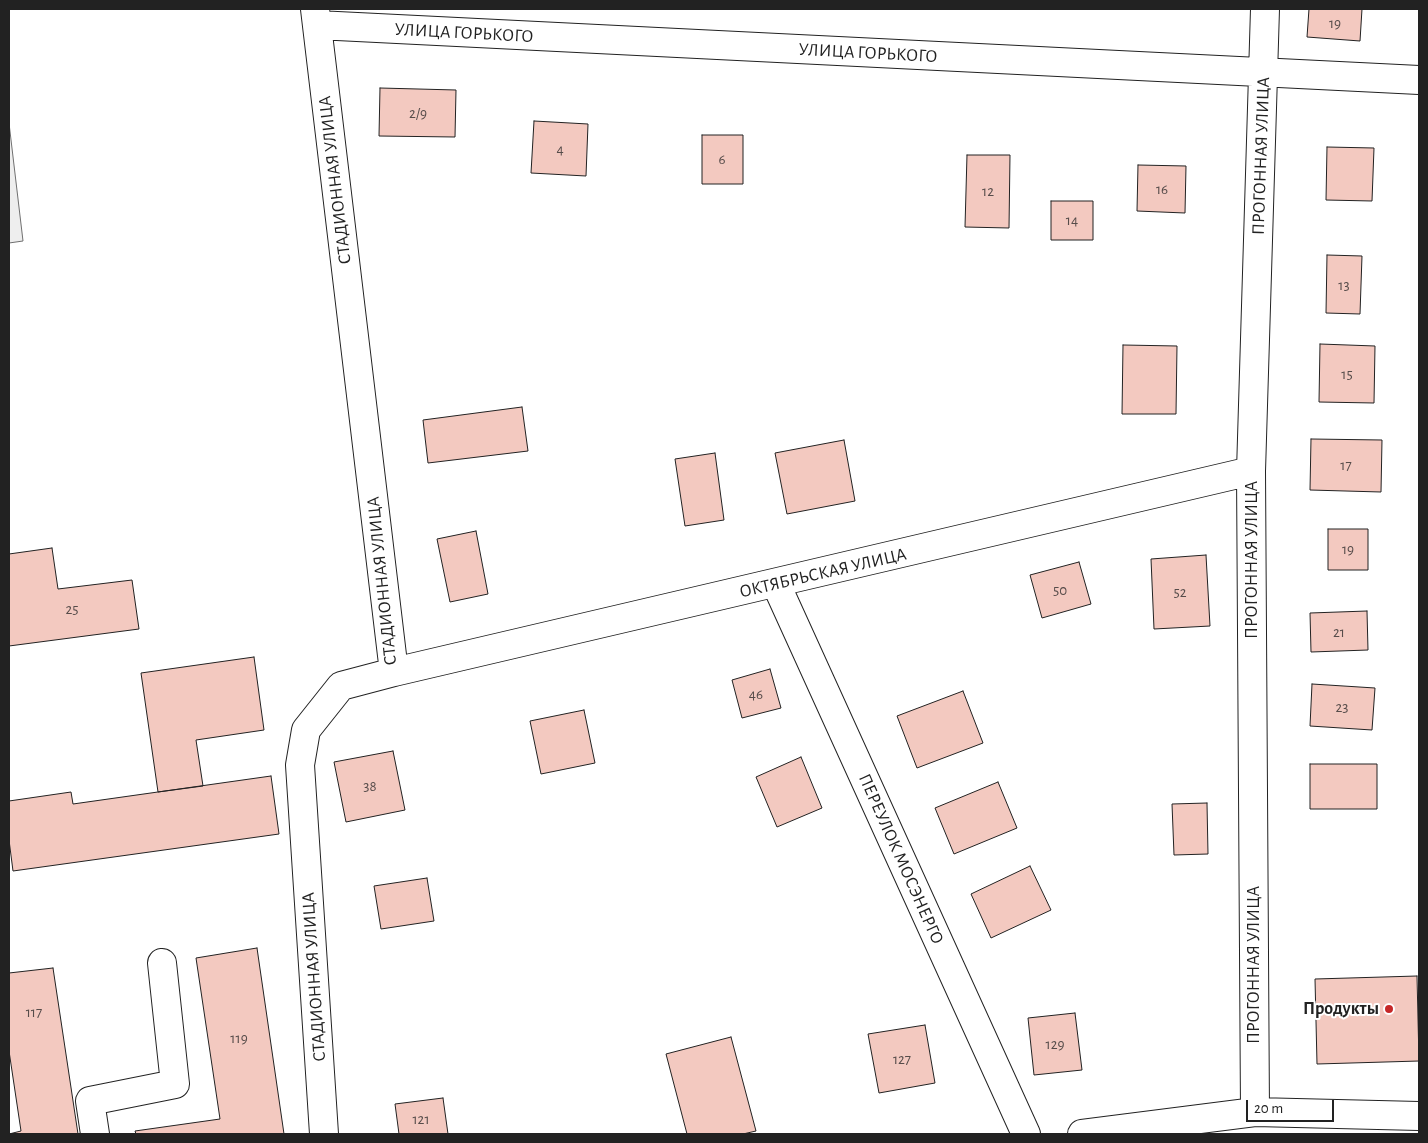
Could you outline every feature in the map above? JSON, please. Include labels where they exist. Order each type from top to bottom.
[{"type":"street","name":"ПРОГОННАЯ УЛИЦА","points":[[1255,1112],[1251,471],[1265,9]]},
{"type":"street","name":"УЛИЦА ГОРЬКОГО","points":[[316,17],[1264,74],[1419,80]]},
{"type":"street","name":"СТАДИОННАЯ УЛИЦА","points":[[316,17],[394,672],[341,686],[306,730],[300,765],[324,1134]]},
{"type":"street","name":"ОКТЯБРЬСКАЯ УЛИЦА","points":[[394,672],[776,584],[1251,471]]},
{"type":"street","name":"ПЕРЕУЛОК МОСЭНЕРГО","points":[[776,584],[1026,1134]]},
{"type":"street","points":[[95,1134],[90,1101],[175,1084],[162,963]]},
{"type":"street","points":[[1082,1134],[1255,1112],[1419,1116]]},
{"type":"shaded area","points":[[9,123],[23,241],[9,243]]},
{"type":"building","points":[[1309,9],[1362,9],[1360,41],[1307,37]]},
{"type":"building","points":[[380,88],[456,90],[455,137],[379,136]]},
{"type":"building","points":[[534,121],[588,124],[586,176],[531,173]]},
{"type":"building","points":[[702,135],[743,135],[743,184],[702,184]]},
{"type":"building","points":[[1327,147],[1374,148],[1372,201],[1326,200]]},
{"type":"building","points":[[967,155],[1010,155],[1009,228],[965,227]]},
{"type":"building","points":[[1138,165],[1186,166],[1185,213],[1137,211]]},
{"type":"building","points":[[1051,201],[1093,201],[1093,240],[1051,240]]},
{"type":"building","points":[[1327,255],[1362,256],[1360,314],[1326,313]]},
{"type":"building","points":[[1320,344],[1375,346],[1374,403],[1319,402]]},
{"type":"building","points":[[1123,345],[1177,346],[1176,414],[1122,414]]},
{"type":"building","points":[[522,407],[528,451],[428,463],[423,420]]},
{"type":"building","points":[[1311,439],[1382,440],[1381,492],[1310,490]]},
{"type":"building","points":[[844,440],[855,501],[787,514],[775,453]]},
{"type":"building","points":[[715,453],[724,520],[685,526],[675,459]]},
{"type":"building","points":[[1328,529],[1368,529],[1368,570],[1328,570]]},
{"type":"building","points":[[476,531],[488,594],[450,602],[437,539]]},
{"type":"building","points":[[52,548],[58,589],[132,580],[139,629],[9,646],[9,554]]},
{"type":"building","points":[[1206,555],[1210,626],[1154,629],[1151,559]]},
{"type":"building","points":[[1079,562],[1091,604],[1042,618],[1030,575]]},
{"type":"building","points":[[1367,611],[1368,650],[1311,652],[1310,613]]},
{"type":"building","points":[[254,657],[264,730],[196,740],[203,786],[158,792],[141,673]]},
{"type":"building","points":[[770,669],[781,708],[742,718],[732,680]]},
{"type":"building","points":[[1312,684],[1375,688],[1372,730],[1310,726]]},
{"type":"building","points":[[963,691],[983,743],[917,768],[897,716]]},
{"type":"building","points":[[584,710],[595,763],[541,774],[530,721]]},
{"type":"building","points":[[393,751],[405,810],[346,822],[334,762]]},
{"type":"building","points":[[801,757],[822,808],[777,827],[756,777]]},
{"type":"building","points":[[1310,764],[1377,764],[1377,809],[1310,809]]},
{"type":"building","points":[[271,776],[279,834],[13,871],[9,840],[9,801],[71,792],[73,804]]},
{"type":"building","points":[[998,782],[1017,828],[954,854],[935,808]]},
{"type":"building","points":[[1207,803],[1208,854],[1174,855],[1172,804]]},
{"type":"building","points":[[1030,866],[1051,910],[991,938],[971,894]]},
{"type":"building","points":[[427,878],[434,921],[381,929],[374,886]]},
{"type":"building","points":[[257,948],[284,1134],[136,1134],[135,1131],[220,1119],[196,958]]},
{"type":"building","points":[[53,968],[78,1134],[9,1134],[21,1131],[9,1051],[9,973]]},
{"type":"building","points":[[1417,976],[1419,1061],[1317,1064],[1315,979]]},
{"type":"building","points":[[1075,1013],[1082,1070],[1034,1075],[1028,1018]]},
{"type":"building","points":[[925,1025],[935,1083],[879,1093],[868,1034]]},
{"type":"building","points":[[731,1037],[756,1131],[743,1134],[687,1134],[666,1054]]},
{"type":"building","points":[[443,1098],[448,1134],[399,1134],[395,1104]]},
{"type":"place","name":"Продукты","points":[[1389,1009]]}]
